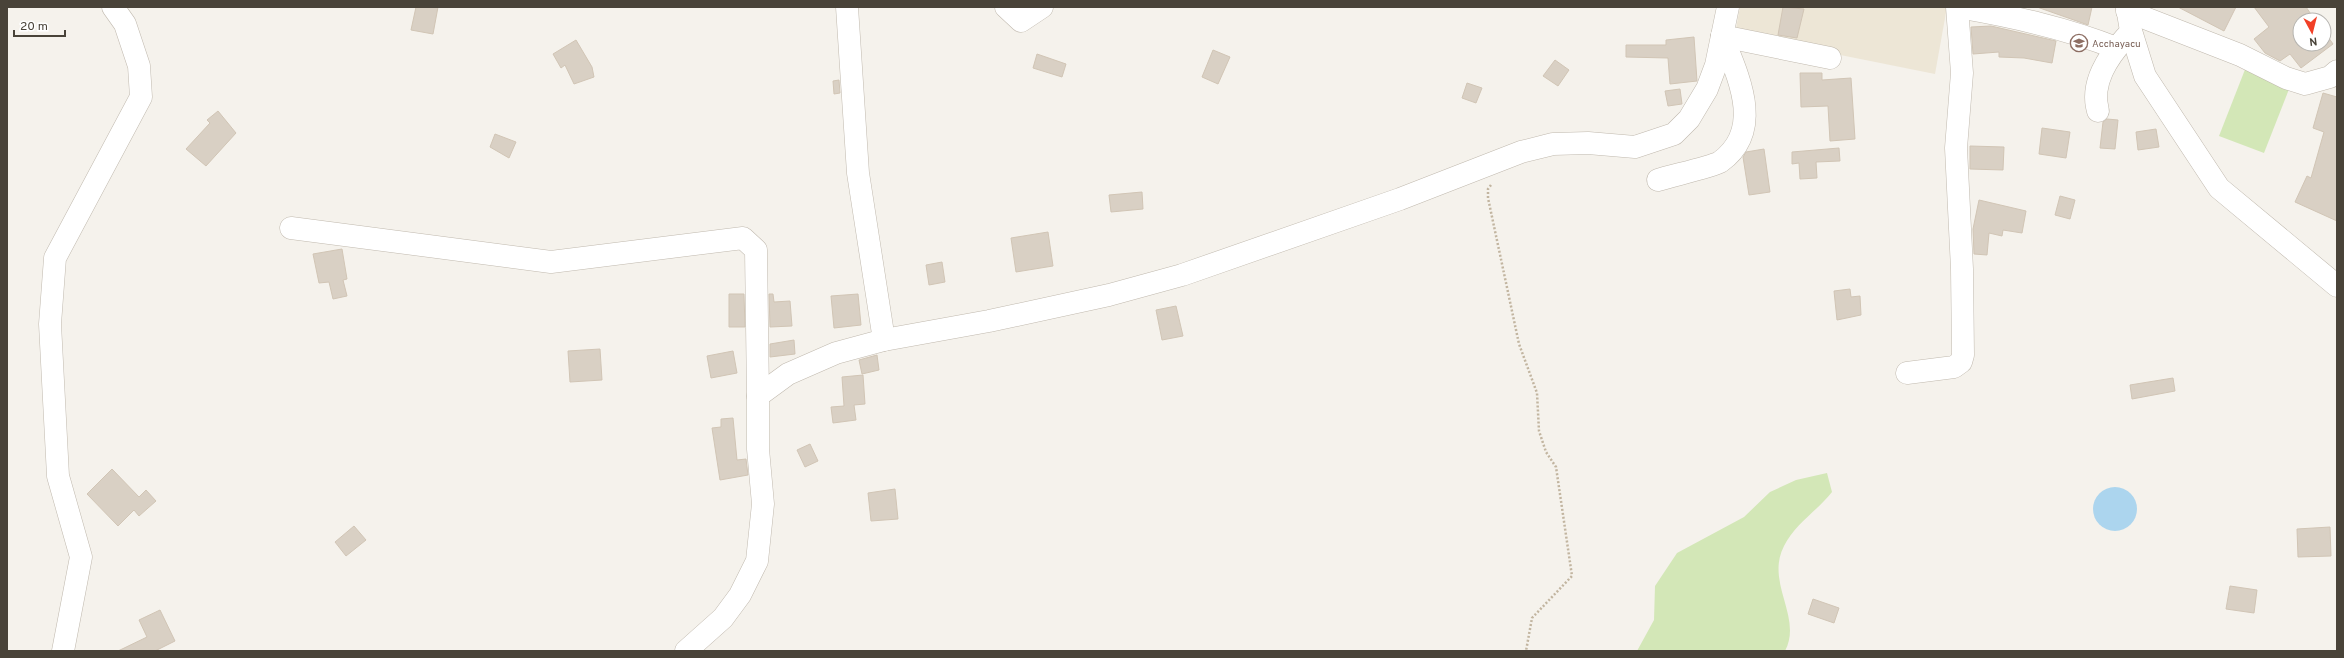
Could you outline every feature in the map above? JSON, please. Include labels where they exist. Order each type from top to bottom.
[{"type":"street","points":[[63,651],[81,557],[58,476],[50,324],[55,258],[141,97],[139,66],[125,24],[113,7]]},
{"type":"street","points":[[847,7],[858,173],[884,340]]},
{"type":"street","points":[[1006,7],[1021,21],[1042,7]]},
{"type":"street","points":[[758,396],[788,374],[836,353],[884,340],[989,322],[1109,295],[1182,275],[1400,199],[1521,152],[1552,144],[1588,143],[1635,147],[1674,134],[1689,119],[1707,89],[1716,65],[1728,7]]},
{"type":"street","points":[[1907,373],[1954,367],[1961,362],[1963,355],[1962,269],[1956,148],[1962,73],[1960,7],[2015,17],[2086,36],[2116,48]]},
{"type":"street","points":[[2098,111],[2094,98],[2101,72],[2116,48],[2128,17]]},
{"type":"street","points":[[2128,17],[2240,55],[2286,78],[2305,84],[2330,77],[2337,71]]},
{"type":"street","points":[[2128,17],[2145,76],[2219,188],[2337,286]]},
{"type":"street","points":[[1722,36],[1830,58]]},
{"type":"street","points":[[1658,180],[1719,162],[1741,140],[1746,117],[1739,80],[1722,36]]},
{"type":"street","points":[[291,228],[551,262],[743,238],[756,250],[758,449],[763,504],[757,561],[740,595],[723,618],[686,651]]},
{"type":"path","points":[[1492,184],[1488,189],[1488,198],[1519,344],[1537,393],[1539,431],[1546,452],[1556,467],[1572,576],[1532,618],[1526,651]]},
{"type":"shaded area","points":[[1740,7],[1947,7],[1935,74],[1735,34]]},
{"type":"green space","points":[[2246,67],[2291,84],[2264,153],[2219,136]]},
{"type":"green space","points":[[1827,473],[1832,492],[1794,531],[1784,546],[1779,560],[1781,587],[1790,625],[1789,638],[1785,651],[1637,651],[1654,620],[1655,586],[1677,553],[1744,517],[1770,492],[1796,480]]},
{"type":"water","points":[[2119,487],[2124,488],[2131,493],[2136,500],[2136,518],[2131,525],[2124,530],[2111,531],[2106,530],[2099,525],[2094,518],[2093,505],[2094,500],[2099,493],[2106,488]]},
{"type":"building","points":[[416,7],[438,7],[433,34],[411,30]]},
{"type":"building","points":[[1783,7],[1804,9],[1797,38],[1778,35]]},
{"type":"building","points":[[2037,7],[2092,7],[2088,25]]},
{"type":"building","points":[[2178,7],[2236,7],[2224,31]]},
{"type":"building","points":[[2254,7],[2306,7],[2309,12],[2292,12],[2292,52],[2322,52],[2301,68],[2290,54],[2280,61],[2265,53],[2254,39],[2269,27]]},
{"type":"building","points":[[1991,26],[2056,41],[2052,63],[2024,58],[1999,57],[1999,52],[1973,54],[1971,27]]},
{"type":"building","points":[[1694,37],[1697,81],[1670,84],[1668,58],[1626,57],[1626,45],[1666,45],[1666,40]]},
{"type":"building","points":[[576,40],[592,67],[594,77],[574,84],[565,65],[561,68],[553,54]]},
{"type":"building","points":[[1213,50],[1230,57],[1218,84],[1202,77]]},
{"type":"building","points":[[1037,54],[1066,64],[1062,77],[1033,68]]},
{"type":"building","points":[[1555,60],[1569,70],[1558,86],[1543,76]]},
{"type":"building","points":[[1800,73],[1822,73],[1822,80],[1851,78],[1855,139],[1830,141],[1828,106],[1801,107]]},
{"type":"building","points":[[839,80],[840,93],[834,94],[833,81]]},
{"type":"building","points":[[1467,83],[1482,88],[1476,103],[1462,98]]},
{"type":"building","points":[[1680,89],[1682,104],[1668,106],[1665,91]]},
{"type":"building","points":[[2323,93],[2337,97],[2337,221],[2295,202],[2307,176],[2311,178],[2324,132],[2313,128]]},
{"type":"building","points":[[218,111],[236,133],[206,166],[186,149],[210,123],[207,120]]},
{"type":"building","points":[[2107,119],[2118,120],[2115,149],[2100,148],[2103,122]]},
{"type":"building","points":[[2042,128],[2070,132],[2066,158],[2039,154]]},
{"type":"building","points":[[2156,129],[2159,147],[2138,150],[2136,132]]},
{"type":"building","points":[[495,134],[516,142],[509,158],[490,147]]},
{"type":"building","points":[[1970,146],[2004,147],[2003,170],[1970,169]]},
{"type":"building","points":[[1839,148],[1840,161],[1816,162],[1817,178],[1800,179],[1799,163],[1792,164],[1792,152]]},
{"type":"building","points":[[1764,149],[1770,192],[1749,195],[1743,157],[1746,152]]},
{"type":"building","points":[[1142,192],[1143,209],[1111,212],[1109,195]]},
{"type":"building","points":[[2060,196],[2075,200],[2070,219],[2055,215]]},
{"type":"building","points":[[1979,200],[2026,211],[2022,233],[2003,230],[2002,236],[1989,233],[1987,255],[1974,254],[1973,229]]},
{"type":"building","points":[[1048,232],[1053,266],[1016,272],[1011,238]]},
{"type":"building","points":[[342,249],[347,279],[343,280],[347,296],[333,299],[329,282],[319,283],[313,254]]},
{"type":"building","points":[[942,262],[945,282],[929,285],[926,265]]},
{"type":"building","points":[[1850,289],[1851,297],[1860,296],[1861,315],[1837,320],[1834,291]]},
{"type":"building","points":[[729,294],[744,294],[745,327],[729,327]]},
{"type":"building","points":[[769,294],[773,294],[774,302],[790,301],[792,326],[770,327]]},
{"type":"building","points":[[858,294],[861,325],[834,328],[831,296]]},
{"type":"building","points":[[1176,306],[1183,336],[1162,340],[1156,310]]},
{"type":"building","points":[[794,340],[795,354],[770,357],[770,344]]},
{"type":"building","points":[[600,349],[602,380],[570,382],[568,351]]},
{"type":"building","points":[[733,351],[737,373],[711,378],[707,356]]},
{"type":"building","points":[[877,355],[879,370],[862,374],[859,360]]},
{"type":"building","points":[[863,375],[865,404],[854,405],[856,420],[833,423],[831,407],[844,406],[842,377]]},
{"type":"building","points":[[2173,378],[2175,391],[2132,399],[2130,385]]},
{"type":"building","points":[[733,418],[737,460],[746,459],[748,475],[720,480],[712,428],[721,427],[721,419]]},
{"type":"building","points":[[810,444],[818,461],[805,467],[797,450]]},
{"type":"building","points":[[112,469],[139,497],[146,490],[156,501],[139,516],[134,510],[118,526],[87,494]]},
{"type":"building","points":[[895,489],[898,519],[871,521],[868,493]]},
{"type":"building","points":[[354,526],[366,540],[346,556],[335,542]]},
{"type":"building","points":[[2330,527],[2331,556],[2298,557],[2297,529]]},
{"type":"building","points":[[2230,586],[2257,590],[2254,613],[2226,609]]},
{"type":"building","points":[[1813,599],[1839,608],[1834,623],[1808,614]]},
{"type":"building","points":[[160,610],[175,641],[155,651],[118,651],[147,637],[139,620]]},
{"type":"place","name":"Acchayacu","points":[[2079,43]]}]
